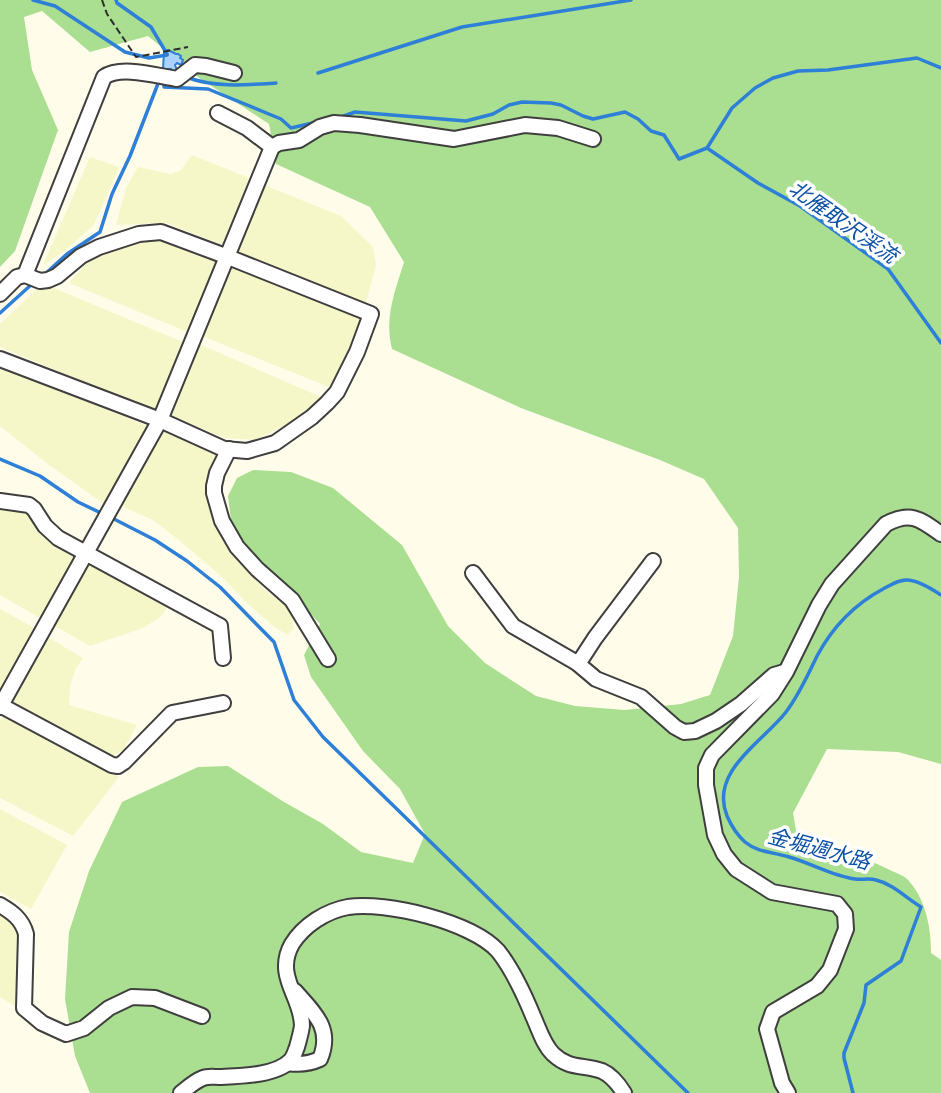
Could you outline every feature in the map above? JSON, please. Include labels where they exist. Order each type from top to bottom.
[{"type":"street","points":[[25,275],[104,77],[115,72],[128,71],[177,79],[195,65],[234,73]]},
{"type":"street","points":[[218,113],[247,128],[272,147]]},
{"type":"street","points":[[223,703],[172,713],[118,766],[0,706],[160,420],[272,147],[299,140],[320,127],[334,123],[454,139],[525,125],[558,128],[593,139]]},
{"type":"street","points":[[0,294],[17,277],[25,275],[40,281],[48,280],[81,256],[99,247],[139,234],[161,232],[371,314],[357,352],[337,392],[327,403],[275,443],[247,450],[224,449],[160,420],[0,359]]},
{"type":"street","points":[[229,449],[217,473],[214,486],[222,521],[237,547],[292,600],[328,659]]},
{"type":"street","points":[[0,501],[29,505],[58,538],[220,626],[223,658]]},
{"type":"street","points":[[788,1093],[782,1083],[767,1029],[773,1012],[817,986],[830,970],[846,929],[845,914],[837,905],[772,892],[736,869],[724,854],[715,835],[706,785],[706,768],[712,755],[772,694],[832,584],[886,524],[898,518],[914,517],[941,534]]},
{"type":"street","points":[[577,663],[653,561]]},
{"type":"street","points":[[473,573],[513,626],[577,663],[596,678],[641,697],[684,732],[695,731],[716,721],[774,676],[786,672]]},
{"type":"street","points":[[0,905],[24,926],[24,1008],[42,1023],[66,1034],[83,1028],[109,1008],[132,997],[155,998],[202,1016]]},
{"type":"street","points":[[181,1093],[204,1077],[269,1072],[293,1058],[302,1026],[286,970],[291,946],[306,928],[325,914],[349,907],[404,910],[470,932],[496,950],[514,976],[545,1045],[553,1054],[578,1068],[603,1071],[624,1093]]},
{"type":"street","points":[[288,982],[325,1033],[325,1048],[320,1059],[298,1065],[288,1063]]},
{"type":"path","points":[[102,0],[107,15],[136,57],[188,47]]},
{"type":"green space","points":[[0,0],[941,0],[941,764],[898,752],[827,749],[793,813],[797,836],[845,850],[900,875],[909,881],[920,897],[929,924],[931,953],[941,960],[941,1093],[90,1093],[75,1056],[65,999],[69,932],[89,871],[122,802],[198,767],[228,766],[323,824],[361,852],[413,863],[425,834],[400,789],[363,751],[311,677],[304,655],[320,624],[240,539],[231,520],[228,496],[237,478],[253,470],[291,472],[333,488],[402,545],[448,626],[485,663],[536,696],[575,706],[625,710],[681,704],[710,695],[733,636],[739,577],[738,528],[704,479],[521,408],[392,349],[390,315],[404,262],[370,207],[276,164],[269,124],[198,77],[148,36],[90,52],[42,11],[24,17],[32,70],[58,130],[15,251],[0,267]]},
{"type":"green space","points":[[192,155],[249,178],[223,245],[166,223],[116,225],[126,188],[138,167],[171,174],[181,170]]},
{"type":"green space","points":[[90,157],[119,167],[108,194],[93,226],[43,265]]},
{"type":"green space","points":[[264,185],[341,216],[373,247],[376,265],[365,306],[236,254]]},
{"type":"green space","points":[[158,239],[219,260],[190,333],[69,283],[85,265],[103,253],[136,241]]},
{"type":"green space","points":[[230,265],[364,318],[329,387],[202,336]]},
{"type":"green space","points":[[38,288],[54,288],[185,343],[160,405],[153,410],[0,347],[0,324]]},
{"type":"green space","points":[[199,344],[321,397],[297,419],[256,440],[225,438],[169,415]]},
{"type":"green space","points":[[0,365],[147,426],[104,504],[0,426]]},
{"type":"green space","points":[[163,431],[217,452],[207,484],[211,512],[225,543],[262,587],[290,610],[294,628],[287,635],[272,625],[222,577],[153,520],[121,506]]},
{"type":"green space","points":[[0,507],[28,510],[52,540],[75,557],[40,618],[0,595]]},
{"type":"green space","points":[[88,561],[169,604],[162,616],[143,628],[90,646],[53,625]]},
{"type":"green space","points":[[0,609],[38,630],[0,697]]},
{"type":"green space","points":[[46,636],[83,658],[76,668],[70,686],[69,705],[137,725],[123,750],[112,757],[10,702]]},
{"type":"green space","points":[[4,715],[119,777],[73,836],[0,798],[0,721]]},
{"type":"green space","points":[[0,809],[67,845],[31,909],[0,892]]},
{"type":"green space","points":[[0,915],[15,926],[18,938],[15,1006],[0,997]]},
{"type":"water","points":[[164,51],[181,56],[183,60],[181,65],[175,65],[178,73],[176,75],[171,69],[163,69]]},
{"type":"waterway","points":[[33,0],[55,6],[125,52],[149,58],[167,55]]},
{"type":"waterway","points":[[116,0],[151,27],[167,54]]},
{"type":"waterway","points":[[318,73],[462,27],[631,0]]},
{"type":"waterway","points":[[341,117],[355,112],[466,121],[522,102],[561,105],[593,119],[625,112],[651,131],[664,135],[679,159],[707,148],[732,108],[755,88],[773,78],[798,71],[828,70],[917,58],[941,68]]},
{"type":"waterway","points":[[186,77],[219,84],[276,83]]},
{"type":"waterway","points":[[164,79],[164,87],[208,89],[281,119],[291,128],[317,122]]},
{"type":"waterway","points":[[44,275],[67,254],[100,232],[112,194],[159,81]]},
{"type":"waterway","name":"北雁取沢渓流","points":[[707,148],[758,183],[800,206],[888,269],[941,343]]},
{"type":"waterway","points":[[0,313],[32,284]]},
{"type":"waterway","points":[[0,459],[40,476],[78,502],[103,514]]},
{"type":"waterway","points":[[110,517],[155,540],[220,587],[274,642],[294,700],[323,737],[688,1093]]},
{"type":"waterway","name":"金堀週水路","points":[[853,1093],[844,1053],[864,1003],[866,985],[901,961],[921,907],[882,882],[838,875],[750,846],[737,833],[727,816],[723,800],[725,785],[741,758],[786,712],[823,646],[837,626],[854,609],[901,580],[917,582],[941,595]]}]
